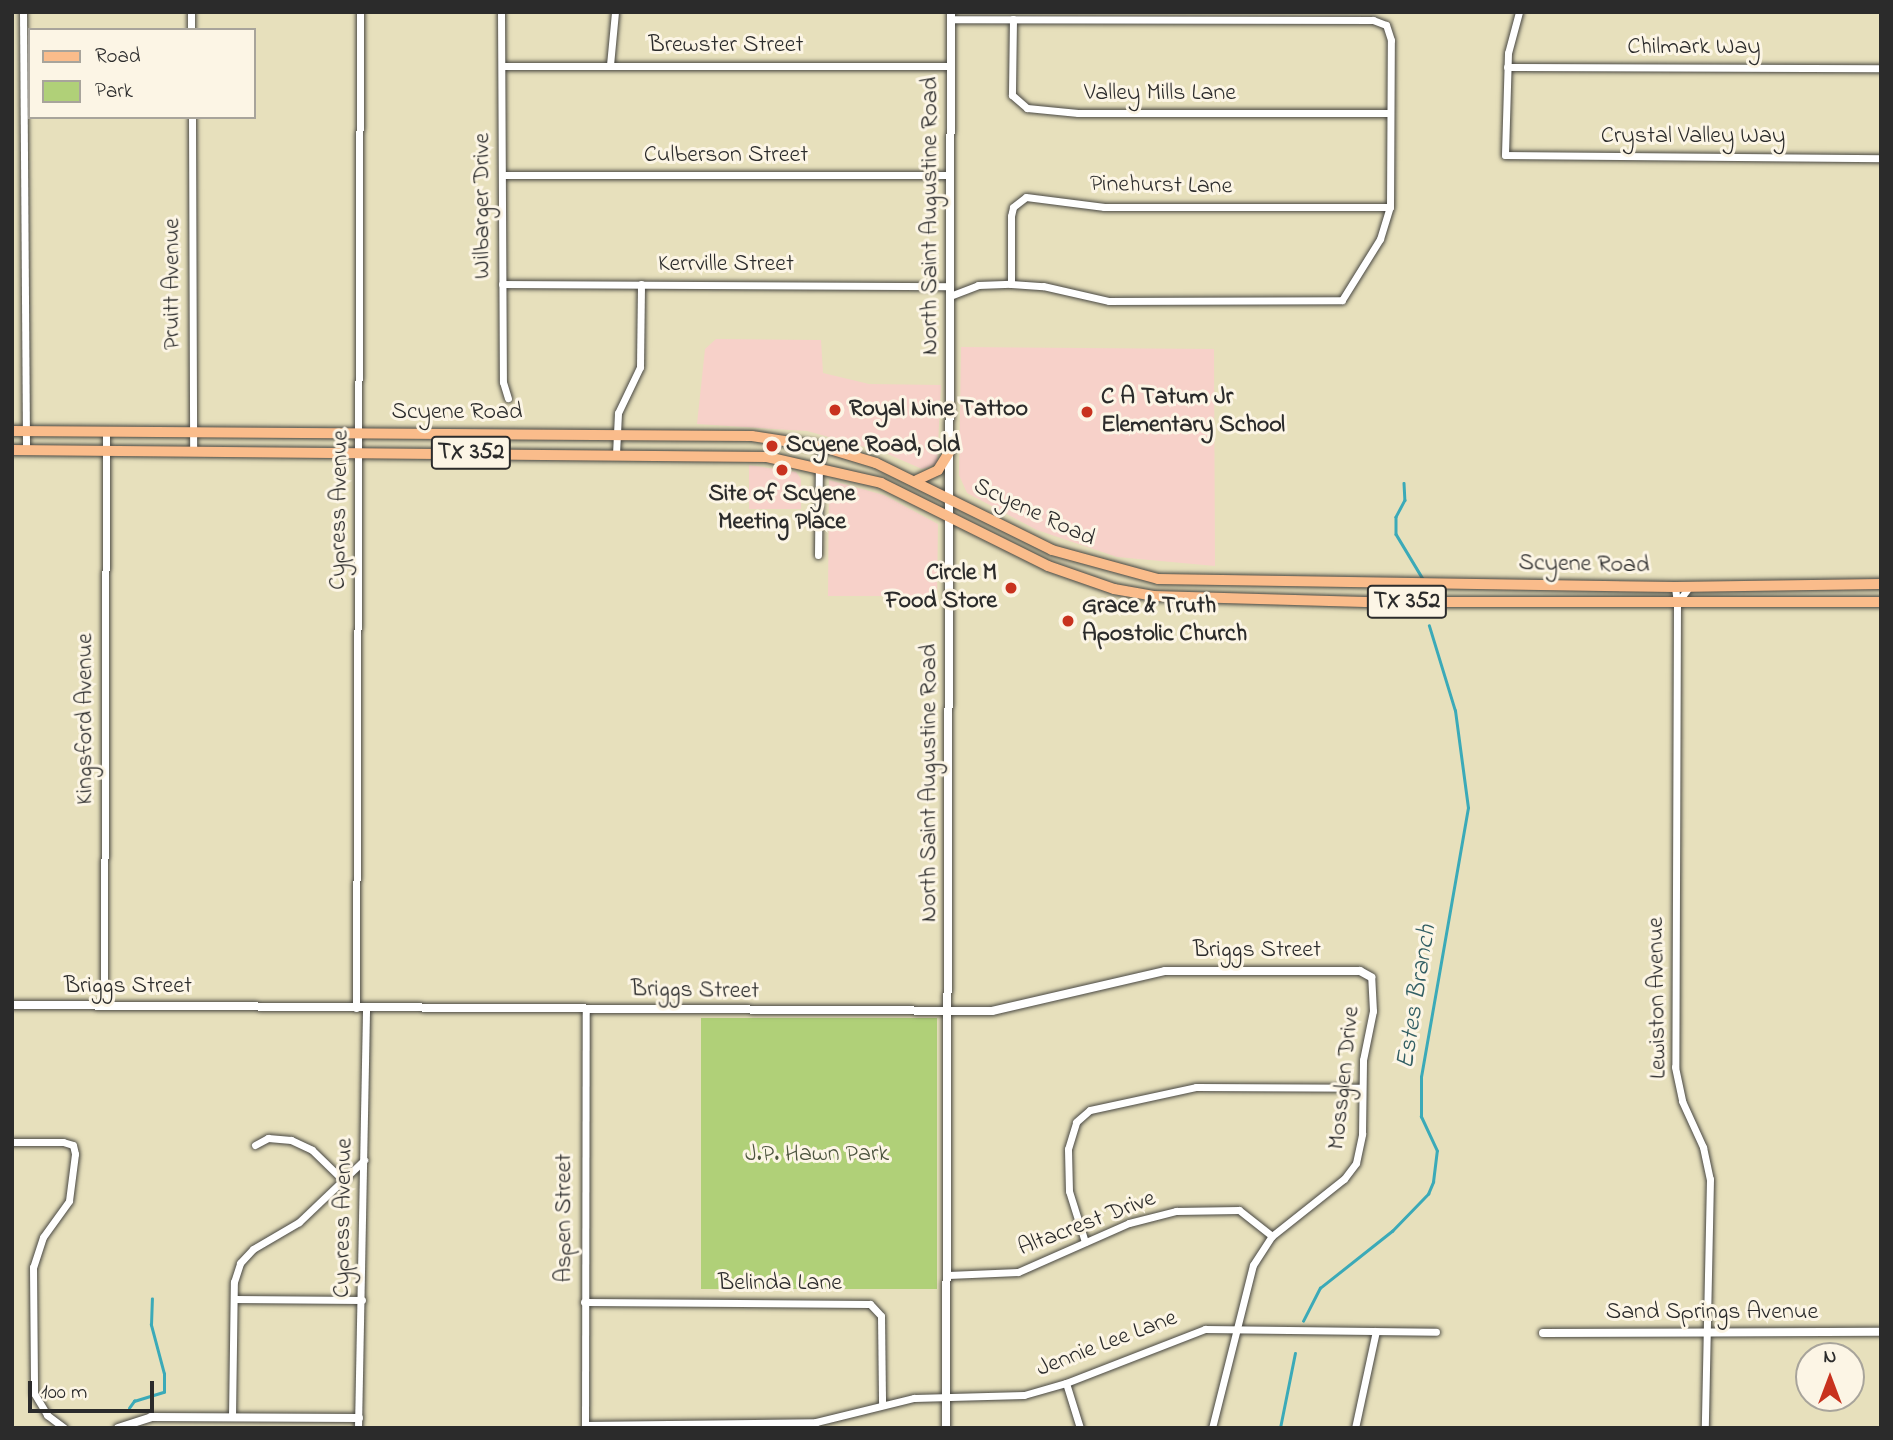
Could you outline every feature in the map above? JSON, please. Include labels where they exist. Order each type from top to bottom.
[{"type":"main road","name":"Scyene Road","points":[[12,431],[752,436],[824,447],[916,480],[1052,550],[1158,579],[1675,587],[1881,584]]},
{"type":"main road","name":"Scyene Road","points":[[12,450],[767,457],[819,465],[881,483],[1048,566],[1114,589],[1153,596],[1365,602],[1881,602]]},
{"type":"main road","points":[[916,480],[937,470],[950,451]]},
{"type":"street","points":[[23,12],[26,450]]},
{"type":"street","name":"Cypress Avenue","points":[[356,1008],[358,452],[361,433],[360,12]]},
{"type":"street","name":"Wilbarger Drive","points":[[501,12],[503,382],[508,398]]},
{"type":"street","points":[[610,65],[614,12]]},
{"type":"street","points":[[1507,67],[1519,12]]},
{"type":"street","points":[[950,296],[978,285],[1011,284],[1043,286],[1109,301],[1342,300],[1380,239],[1390,207],[1391,34],[1386,25],[1373,20],[1013,19],[951,16]]},
{"type":"street","name":"North Saint Augustine Road","points":[[946,1428],[951,16]]},
{"type":"street","name":"Valley Mills Lane","points":[[1013,19],[1012,95],[1027,108],[1078,113],[1390,113]]},
{"type":"street","name":"Brewster Street","points":[[502,66],[950,66]]},
{"type":"street","name":"Chilmark Way","points":[[1507,67],[1881,68]]},
{"type":"street","name":"Crystal Valley Way","points":[[1507,67],[1505,155],[1881,158]]},
{"type":"street","name":"Pruitt Avenue","points":[[192,119],[193,451]]},
{"type":"street","name":"Culberson Street","points":[[502,175],[950,175]]},
{"type":"street","name":"Pinehurst Lane","points":[[1011,284],[1011,216],[1013,207],[1026,197],[1104,207],[1390,207]]},
{"type":"street","name":"Kerrville Street","points":[[502,284],[950,286]]},
{"type":"street","points":[[617,454],[618,413],[640,367],[642,284]]},
{"type":"street","name":"Kingsford Avenue","points":[[104,1006],[106,432]]},
{"type":"street","points":[[818,555],[819,465],[824,447]]},
{"type":"street","name":"Lewiston Avenue","points":[[1675,587],[1675,1067],[1682,1101],[1703,1147],[1710,1179],[1705,1428]]},
{"type":"street","points":[[1677,603],[1689,587]]},
{"type":"street","name":"Briggs Street","points":[[12,1005],[366,1010],[1006,1010],[1174,970],[1360,971],[1371,977]]},
{"type":"street","name":"Mossglen Drive","points":[[1212,1428],[1234,1329],[1253,1265],[1272,1236],[1352,1171],[1362,1134],[1362,1088],[1373,1011],[1371,977]]},
{"type":"street","name":"Aspen Street","points":[[585,1426],[586,1009]]},
{"type":"street","name":"Cypress Avenue","points":[[358,1423],[366,1010]]},
{"type":"street","points":[[1085,1242],[1071,1202],[1068,1149],[1076,1122],[1090,1110],[1196,1087],[1362,1088]]},
{"type":"street","points":[[256,1145],[268,1138],[291,1140],[312,1150],[343,1180]]},
{"type":"street","points":[[12,1142],[63,1142],[73,1145],[75,1154],[69,1200],[43,1237],[33,1267],[34,1393],[47,1415],[64,1428]]},
{"type":"street","points":[[232,1417],[236,1271],[246,1254],[299,1222],[364,1160]]},
{"type":"street","name":"Altacrest Drive","points":[[948,1275],[1018,1272],[1152,1216],[1214,1207],[1239,1210],[1272,1236]]},
{"type":"street","points":[[234,1300],[362,1300]]},
{"type":"street","name":"Belinda Lane","points":[[584,1302],[870,1304],[881,1316],[882,1404]]},
{"type":"street","name":"Jennie Lee Lane","points":[[585,1426],[803,1423],[882,1404],[946,1397],[1024,1395],[1066,1383],[1190,1333],[1234,1329],[1436,1332]]},
{"type":"street","points":[[1354,1428],[1376,1331]]},
{"type":"street","name":"Sand Springs Avenue","points":[[1543,1333],[1881,1332]]},
{"type":"street","points":[[1066,1383],[1080,1428]]},
{"type":"street","points":[[118,1428],[151,1416],[292,1418],[358,1423]]},
{"type":"street","points":[[292,1418],[292,1428]]},
{"type":"shaded area","points":[[716,339],[821,340],[823,373],[869,384],[941,385],[937,464],[922,469],[883,452],[807,431],[697,424],[705,349]]},
{"type":"shaded area","name":"C A Tatum Jr Elementary School","points":[[961,347],[1214,349],[1215,566],[1117,557],[1037,530],[967,493],[959,475]]},
{"type":"shaded area","points":[[749,465],[796,472],[801,479],[801,509],[749,509]]},
{"type":"shaded area","points":[[829,480],[884,495],[938,524],[937,596],[828,596]]},
{"type":"green space","name":"J.P. Hawn Park","points":[[701,1018],[937,1018],[937,1289],[701,1289]]},
{"type":"waterway","name":"Estes Branch","points":[[1404,483],[1405,500],[1396,517],[1396,534],[1423,579]]},
{"type":"waterway","name":"Estes Branch","points":[[1303,1321],[1320,1288],[1392,1231],[1428,1194],[1433,1182],[1437,1151],[1421,1117],[1421,1077],[1468,808],[1455,711],[1429,626]]},
{"type":"waterway","points":[[129,1408],[134,1401],[164,1392],[164,1374],[151,1325],[152,1299]]},
{"type":"waterway","name":"Estes Branch","points":[[1280,1428],[1295,1353]]},
{"type":"place","name":"Royal Nine Tattoo","points":[[835,410]]},
{"type":"place","name":"C A Tatum Jr Elementary School","points":[[1087,412]]},
{"type":"place","name":"Scyene Road, Old","points":[[772,446]]},
{"type":"place","name":"Site of Scyene Meeting Place","points":[[782,470]]},
{"type":"place","name":"Circle M Food Store","points":[[1011,588]]},
{"type":"place","name":"Grace & Truth Apostolic Church","points":[[1068,621]]}]
